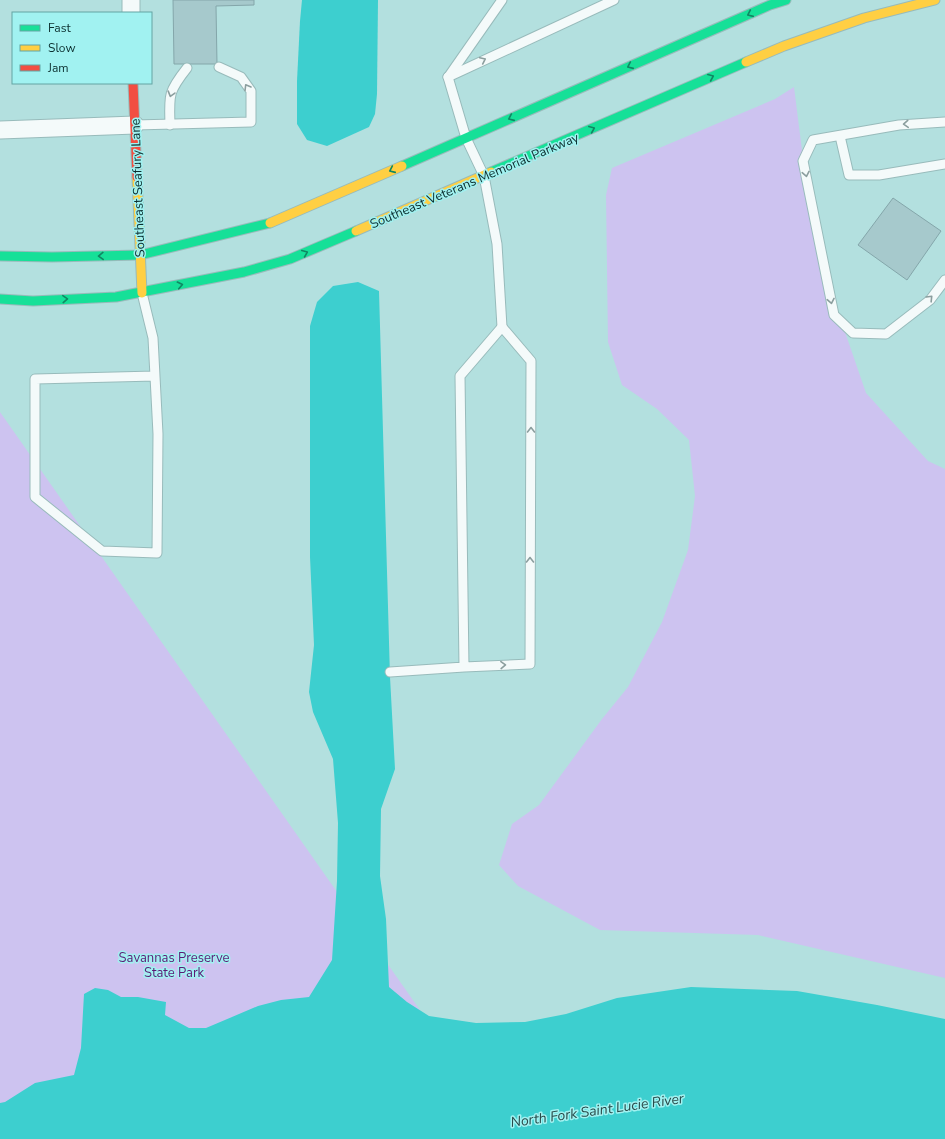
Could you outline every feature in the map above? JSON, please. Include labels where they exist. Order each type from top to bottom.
[{"type":"main road","points":[[0,256],[52,257],[140,254],[266,225],[770,5],[786,0]]},
{"type":"main road","name":"Southeast Veterans Memorial Parkway","points":[[0,299],[40,301],[116,297],[244,272],[290,259],[784,46],[864,18],[935,0]]},
{"type":"main road","name":"Southeast Seafury Lane","points":[[133,84],[142,293]]},
{"type":"street","points":[[131,0],[131,12]]},
{"type":"street","points":[[0,130],[134,126]]},
{"type":"lane","points":[[448,77],[502,0]]},
{"type":"lane","points":[[448,77],[614,0]]},
{"type":"lane","points":[[134,126],[251,122],[251,90],[241,77],[219,67]]},
{"type":"lane","points":[[170,124],[169,99],[171,90],[187,68]]},
{"type":"lane","points":[[390,672],[530,664],[531,361],[502,328],[497,244],[484,176],[466,138],[448,77]]},
{"type":"lane","points":[[945,122],[899,125],[813,140],[803,161],[834,315],[854,333],[886,334],[930,300],[945,280]]},
{"type":"lane","points":[[840,136],[849,174],[879,175],[945,164]]},
{"type":"lane","points":[[142,293],[152,338],[155,376],[158,434],[157,552],[102,551],[35,497],[35,379],[155,376]]},
{"type":"lane","points":[[464,667],[460,376],[502,328]]},
{"type":"green space","points":[[794,87],[807,190],[824,271],[866,393],[928,461],[945,469],[945,978],[758,935],[600,930],[518,886],[499,865],[512,824],[539,805],[602,719],[628,687],[662,622],[688,550],[695,496],[689,440],[657,409],[622,385],[608,342],[606,195],[612,168],[775,99]]},
{"type":"green space","name":"Savannas Preserve State Park","points":[[0,412],[474,1087],[945,1139],[0,1139]]},
{"type":"water","points":[[302,0],[378,0],[377,94],[375,114],[369,127],[327,146],[307,140],[297,124],[297,81]]},
{"type":"water","name":"North Fork Saint Lucie River","points":[[358,282],[379,291],[390,677],[395,769],[381,809],[380,876],[386,919],[389,987],[407,1002],[429,1016],[476,1023],[525,1022],[566,1014],[617,998],[691,987],[797,991],[945,1019],[945,1139],[0,1139],[0,1103],[5,1102],[35,1083],[74,1075],[81,1048],[84,994],[95,988],[108,990],[121,997],[138,997],[166,1002],[165,1015],[189,1028],[206,1028],[258,1006],[281,1000],[309,997],[332,960],[337,881],[338,823],[333,759],[313,712],[309,692],[314,645],[310,557],[310,326],[317,302],[333,286]]},
{"type":"building","points":[[173,0],[254,0],[254,5],[216,6],[217,64],[174,64]]},
{"type":"building","points":[[893,198],[941,231],[907,280],[858,245]]},
{"type":"traffic: fast","points":[[402,166],[770,5],[786,0]]},
{"type":"traffic: fast","points":[[491,172],[746,62]]},
{"type":"traffic: fast","points":[[0,256],[52,257],[140,255],[270,223]]},
{"type":"traffic: fast","points":[[0,299],[33,301],[116,297],[244,272],[290,259],[356,231]]},
{"type":"traffic: slow","points":[[746,62],[784,46],[864,18],[935,0]]},
{"type":"traffic: slow","points":[[270,223],[402,166]]},
{"type":"traffic: slow","points":[[356,231],[491,172]]},
{"type":"traffic: slow","points":[[137,177],[142,293]]},
{"type":"traffic: jam","points":[[133,84],[137,177]]}]
